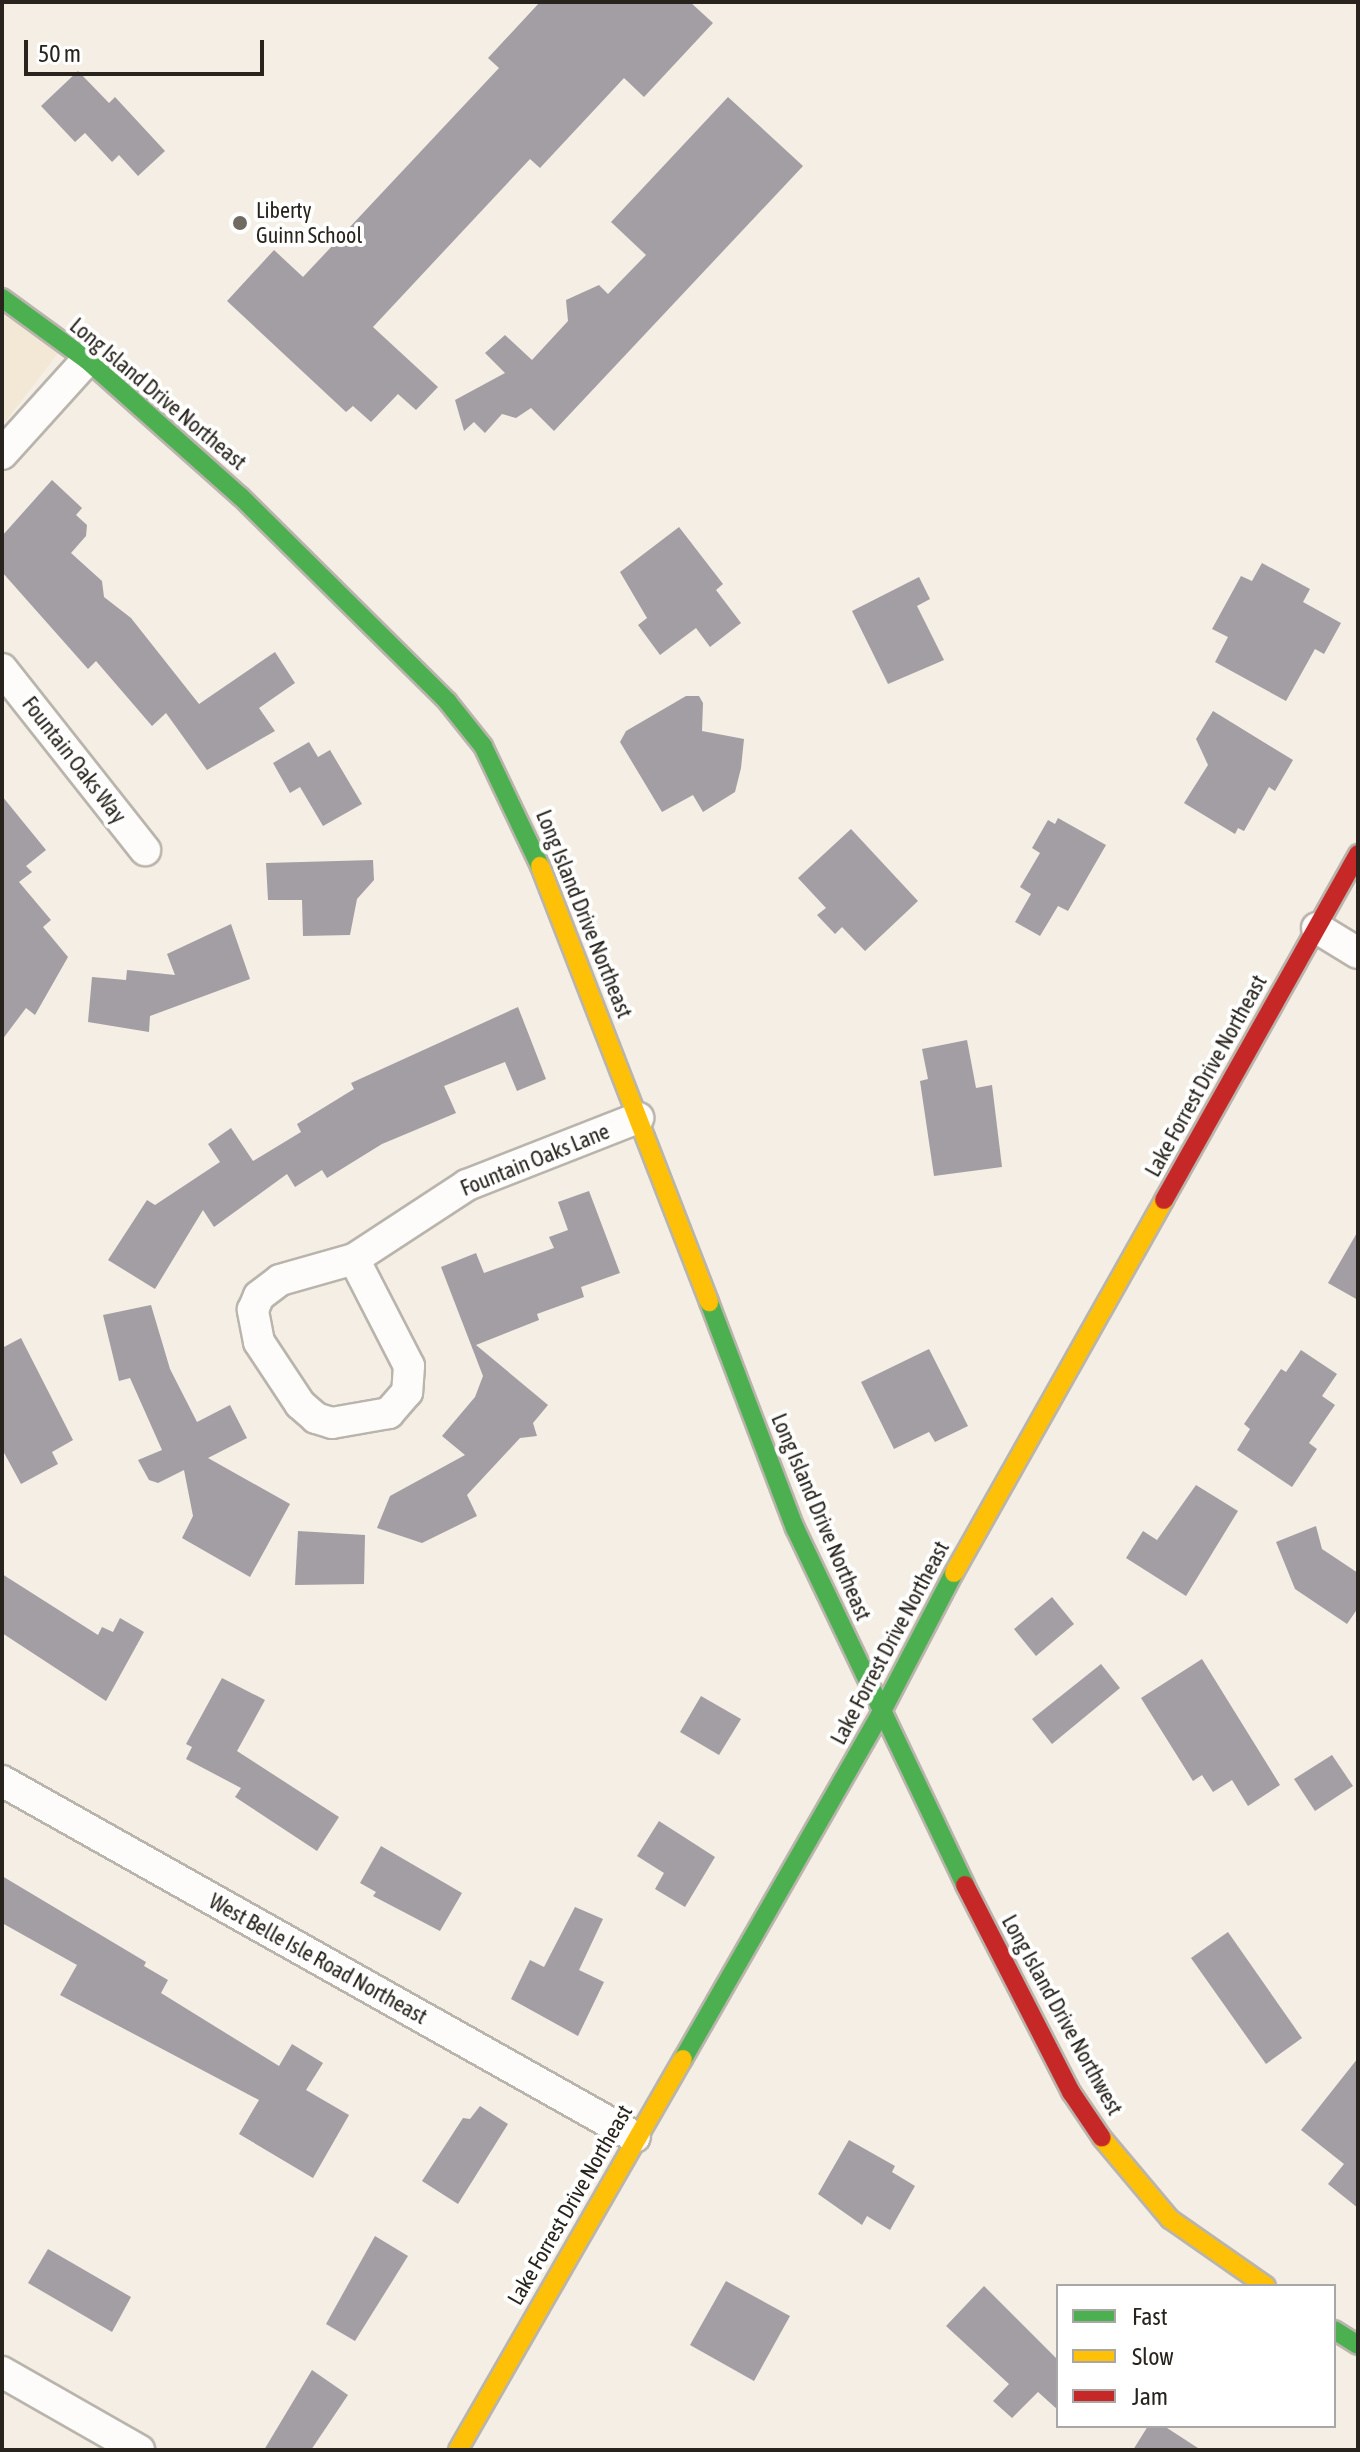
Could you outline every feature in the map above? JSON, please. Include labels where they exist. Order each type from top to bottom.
[{"type":"street","name":"Long Island Drive Northeast","points":[[2,298],[87,360],[241,497],[447,701],[483,746],[550,886],[795,1528],[880,1715]]},
{"type":"street","points":[[2,454],[87,360]]},
{"type":"street","name":"Fountain Oaks Way","points":[[2,669],[145,850]]},
{"type":"street","name":"Lake Forrest Drive Northeast","points":[[458,2450],[880,1715],[924,1626],[1358,854]]},
{"type":"street","points":[[1317,928],[1358,953]]},
{"type":"street","name":"Fountain Oaks Lane","points":[[354,1259],[467,1185],[638,1118]]},
{"type":"street","points":[[354,1259],[409,1366],[407,1392],[389,1413],[332,1423],[316,1418],[300,1404],[259,1342],[253,1310],[259,1296],[280,1280],[354,1259]]},
{"type":"street","name":"Long Island Drive Northwest","points":[[880,1715],[1071,2092],[1111,2151],[1170,2219],[1263,2284]]},
{"type":"street","name":"West Belle Isle Road Northeast","points":[[2,1781],[635,2137]]},
{"type":"street","points":[[1336,2331],[1358,2345]]},
{"type":"street","points":[[2,2372],[139,2450]]},
{"type":"shaded area","points":[[2,289],[68,340],[2,426]]},
{"type":"building","points":[[540,2],[690,2],[713,23],[644,97],[624,78],[540,168],[530,159],[373,327],[438,387],[416,410],[398,394],[371,422],[353,406],[346,412],[227,301],[274,250],[303,277],[499,68],[488,58]]},
{"type":"building","points":[[78,71],[109,103],[115,97],[165,151],[138,176],[119,155],[112,162],[85,133],[75,142],[41,106]]},
{"type":"building","points":[[728,97],[803,166],[554,431],[531,408],[516,418],[502,414],[485,433],[474,422],[464,431],[455,400],[505,373],[485,353],[505,335],[532,360],[568,321],[566,300],[599,285],[608,294],[646,255],[611,222]]},
{"type":"building","points":[[52,480],[82,508],[76,515],[87,525],[86,536],[71,553],[102,581],[104,597],[131,618],[199,704],[275,652],[295,683],[259,708],[275,731],[207,770],[166,713],[152,726],[96,661],[88,669],[2,572],[2,536]]},
{"type":"building","points":[[679,527],[723,584],[716,590],[741,623],[710,647],[696,628],[660,655],[638,625],[647,618],[620,572]]},
{"type":"building","points":[[1262,563],[1310,589],[1303,602],[1341,623],[1324,654],[1315,649],[1286,701],[1215,662],[1228,637],[1212,629],[1241,576],[1252,581]]},
{"type":"building","points":[[919,577],[930,599],[917,606],[944,660],[888,684],[852,611]]},
{"type":"building","points":[[686,696],[699,696],[703,703],[702,731],[744,739],[741,768],[735,792],[703,812],[693,795],[662,812],[620,742],[626,731]]},
{"type":"building","points":[[1213,711],[1293,760],[1275,791],[1269,787],[1244,831],[1238,828],[1235,834],[1184,803],[1208,765],[1196,739]]},
{"type":"building","points":[[309,742],[318,757],[330,750],[362,804],[323,826],[300,787],[290,793],[273,763]]},
{"type":"building","points":[[2,796],[46,850],[26,866],[32,872],[19,882],[51,920],[43,927],[68,957],[35,1015],[26,1008],[2,1040]]},
{"type":"building","points":[[1058,818],[1106,845],[1068,911],[1058,906],[1040,936],[1015,922],[1031,894],[1020,887],[1040,853],[1032,848],[1048,820],[1055,824]]},
{"type":"building","points":[[851,829],[918,901],[865,951],[842,927],[835,934],[817,915],[826,908],[798,878]]},
{"type":"building","points":[[373,860],[374,880],[357,899],[350,935],[303,936],[302,900],[268,900],[266,863]]},
{"type":"building","points":[[231,924],[250,979],[150,1016],[149,1032],[88,1022],[92,977],[126,980],[127,970],[175,975],[167,954]]},
{"type":"building","points":[[518,1007],[546,1079],[517,1091],[505,1062],[444,1086],[456,1113],[382,1144],[327,1178],[322,1170],[295,1187],[287,1174],[214,1227],[203,1210],[155,1289],[108,1260],[147,1200],[155,1205],[220,1162],[208,1144],[231,1128],[253,1161],[301,1132],[297,1124],[354,1089],[351,1083]]},
{"type":"building","points":[[967,1040],[976,1088],[992,1085],[1002,1167],[934,1176],[920,1081],[928,1079],[922,1049]]},
{"type":"building","points":[[589,1191],[620,1273],[581,1287],[584,1297],[537,1314],[539,1320],[476,1345],[548,1405],[533,1423],[537,1436],[520,1438],[467,1495],[477,1516],[422,1543],[377,1528],[390,1496],[465,1455],[442,1436],[475,1397],[483,1376],[441,1267],[476,1253],[484,1273],[554,1248],[549,1237],[568,1230],[558,1202]]},
{"type":"building","points":[[1358,1231],[1358,1300],[1328,1283]]},
{"type":"building","points":[[151,1305],[170,1369],[197,1422],[230,1405],[247,1438],[208,1458],[290,1504],[250,1577],[182,1538],[193,1516],[184,1470],[158,1483],[149,1480],[138,1460],[162,1450],[130,1378],[119,1381],[103,1315]]},
{"type":"building","points":[[21,1338],[73,1440],[52,1452],[58,1464],[21,1484],[2,1449],[2,1348]]},
{"type":"building","points":[[929,1349],[968,1426],[935,1442],[929,1432],[894,1449],[861,1382]]},
{"type":"building","points":[[1301,1350],[1337,1374],[1322,1396],[1335,1405],[1309,1443],[1317,1449],[1292,1487],[1237,1450],[1250,1429],[1244,1424],[1281,1369],[1286,1372]]},
{"type":"building","points":[[1196,1485],[1238,1511],[1186,1596],[1126,1558],[1143,1531],[1157,1540]]},
{"type":"building","points":[[1316,1526],[1322,1549],[1358,1573],[1358,1608],[1347,1624],[1295,1589],[1276,1542]]},
{"type":"building","points":[[298,1531],[365,1535],[364,1584],[295,1585]]},
{"type":"building","points":[[2,1574],[98,1635],[102,1627],[113,1632],[120,1618],[144,1632],[106,1701],[2,1633]]},
{"type":"building","points":[[1052,1597],[1074,1624],[1036,1656],[1014,1629]]},
{"type":"building","points":[[1202,1659],[1280,1785],[1248,1806],[1232,1780],[1213,1792],[1202,1775],[1193,1781],[1141,1698]]},
{"type":"building","points":[[1101,1664],[1120,1688],[1052,1744],[1032,1719]]},
{"type":"building","points":[[222,1678],[265,1700],[237,1751],[339,1817],[317,1851],[235,1797],[241,1788],[186,1759],[192,1747],[186,1744]]},
{"type":"building","points":[[701,1696],[741,1719],[719,1755],[680,1732]]},
{"type":"building","points":[[1332,1755],[1353,1786],[1315,1811],[1294,1779]]},
{"type":"building","points":[[659,1821],[715,1857],[685,1907],[655,1889],[664,1873],[637,1856]]},
{"type":"building","points":[[381,1846],[462,1893],[440,1931],[373,1896],[376,1892],[360,1883]]},
{"type":"building","points":[[2,1876],[146,1962],[144,1966],[168,1980],[161,1993],[279,2066],[292,2044],[323,2063],[306,2090],[349,2115],[313,2178],[239,2134],[259,2100],[60,1995],[77,1965],[2,1923]]},
{"type":"building","points":[[575,1907],[603,1919],[579,1970],[604,1982],[578,2036],[511,1999],[530,1960],[544,1967]]},
{"type":"building","points":[[1228,1932],[1302,2038],[1266,2064],[1191,1958]]},
{"type":"building","points":[[1358,2058],[1358,2208],[1328,2184],[1344,2164],[1301,2130]]},
{"type":"building","points":[[480,2106],[508,2124],[458,2204],[422,2181],[463,2118],[470,2119]]},
{"type":"building","points":[[849,2140],[895,2166],[892,2172],[915,2186],[890,2230],[867,2216],[862,2225],[818,2194]]},
{"type":"building","points":[[375,2236],[408,2256],[355,2341],[326,2324]]},
{"type":"building","points":[[48,2249],[131,2297],[112,2332],[28,2283]]},
{"type":"building","points":[[726,2281],[790,2316],[754,2381],[690,2345]]},
{"type":"building","points":[[984,2286],[1056,2358],[1056,2408],[1038,2392],[1012,2418],[993,2401],[1009,2384],[946,2326]]},
{"type":"building","points":[[312,2370],[348,2395],[311,2450],[264,2450]]},
{"type":"building","points":[[1147,2428],[1167,2428],[1201,2450],[1133,2450]]},
{"type":"traffic: fast","points":[[2,298],[87,360],[241,497],[447,701],[483,746],[540,866]]},
{"type":"traffic: fast","points":[[709,1302],[795,1528],[965,1885]]},
{"type":"traffic: fast","points":[[683,2059],[880,1715],[954,1573]]},
{"type":"traffic: fast","points":[[1336,2331],[1358,2345]]},
{"type":"traffic: slow","points":[[540,866],[709,1302]]},
{"type":"traffic: slow","points":[[954,1573],[1164,1200]]},
{"type":"traffic: slow","points":[[458,2450],[683,2059]]},
{"type":"traffic: slow","points":[[1102,2138],[1170,2219],[1263,2284]]},
{"type":"traffic: jam","points":[[1164,1200],[1358,854]]},
{"type":"traffic: jam","points":[[965,1885],[1071,2092],[1102,2138]]},
{"type":"place","name":"Liberty Guinn School","points":[[240,223]]}]
